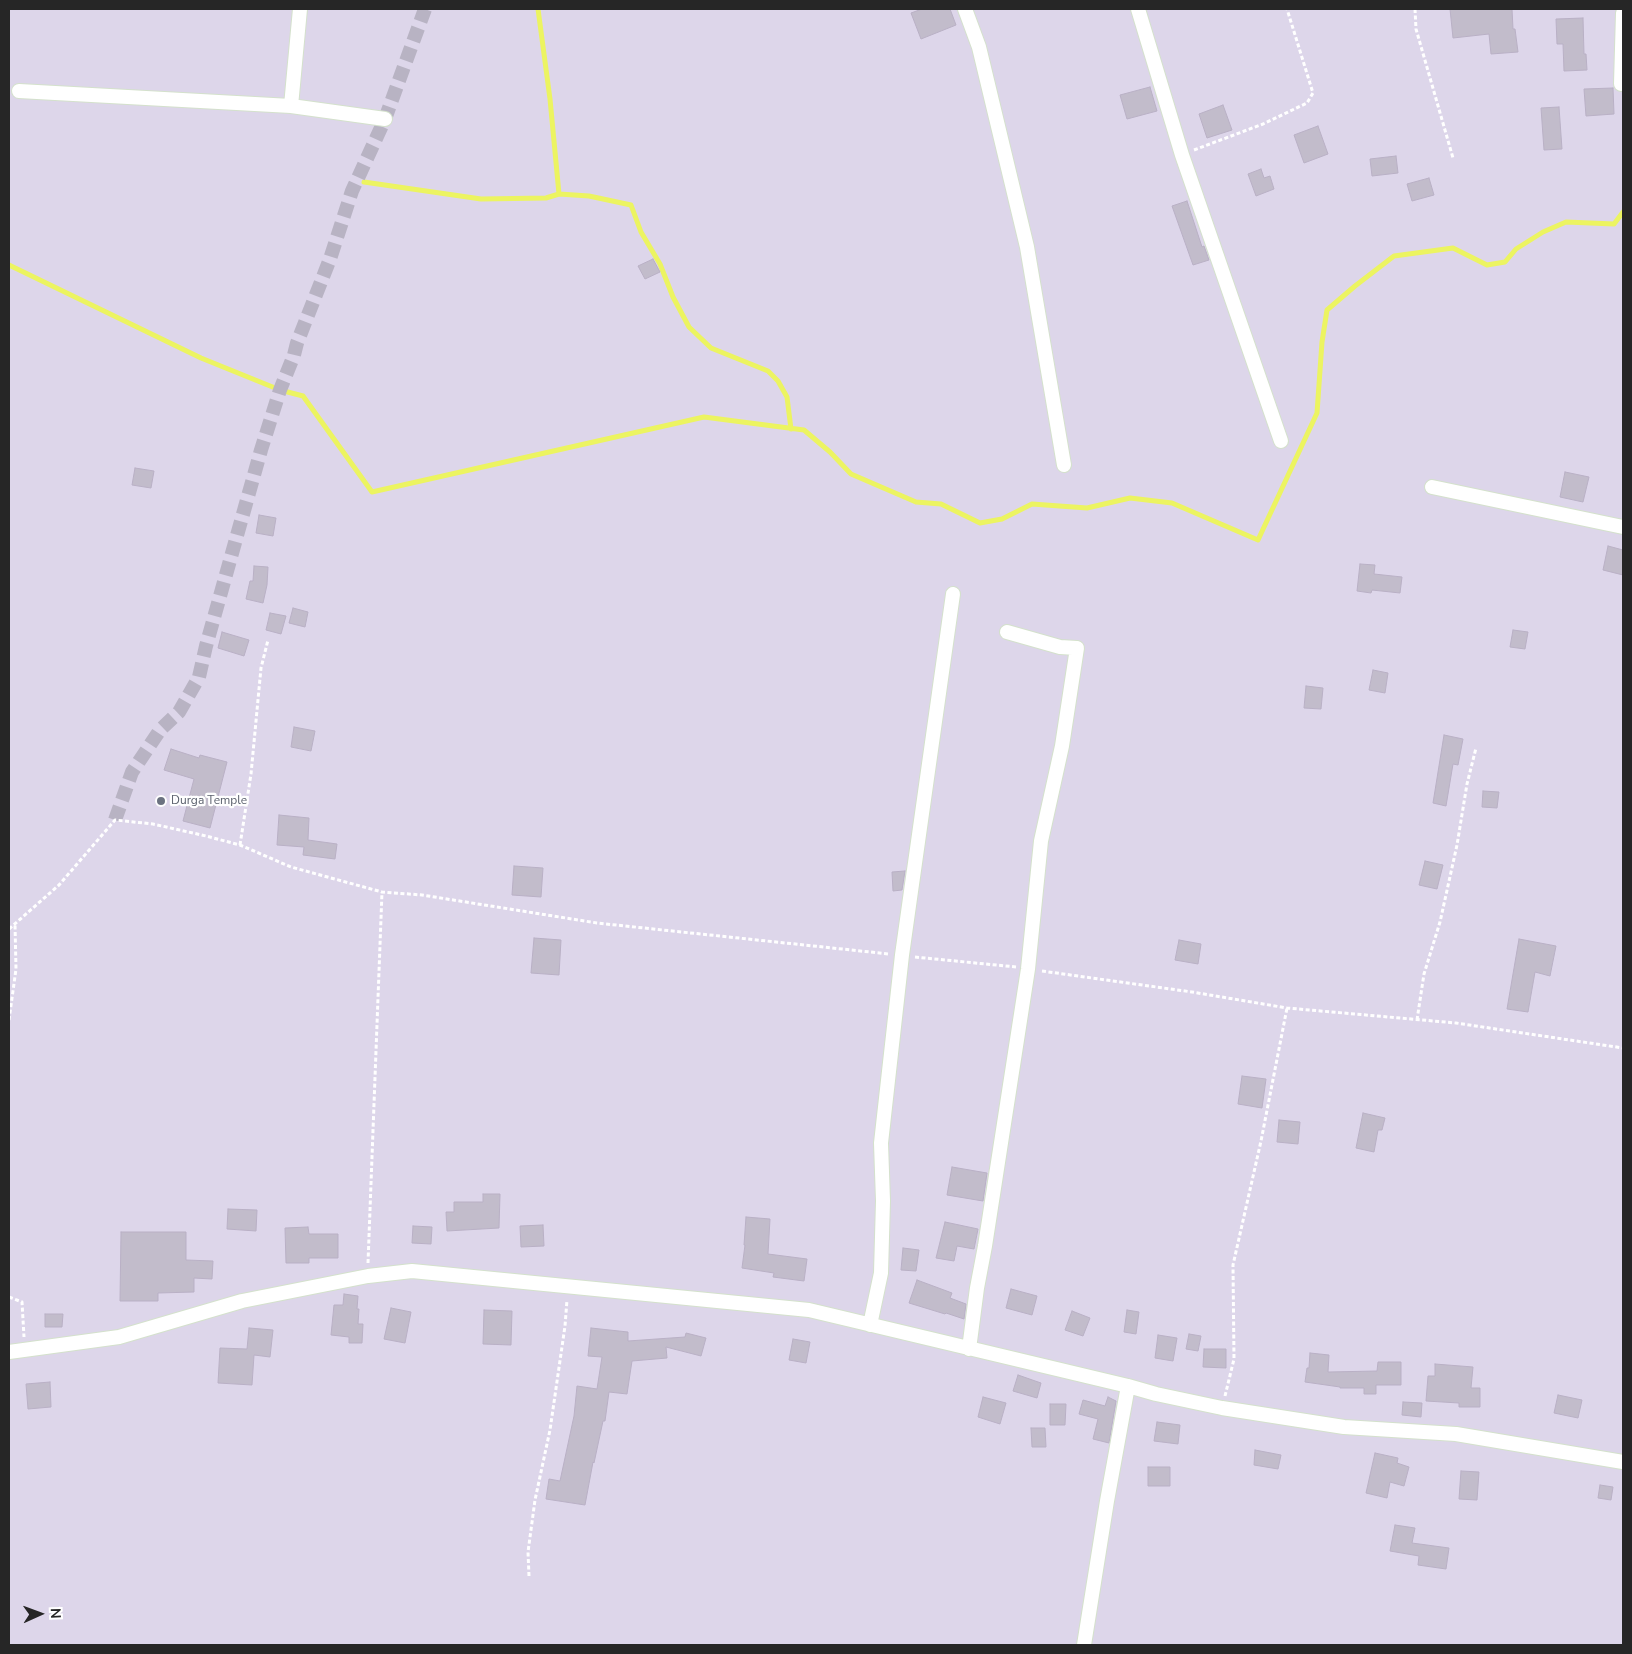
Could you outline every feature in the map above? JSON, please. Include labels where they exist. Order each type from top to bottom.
[{"type":"street","points":[[291,106],[300,9]]},
{"type":"street","points":[[965,9],[979,47],[1026,248],[1064,465]]},
{"type":"street","points":[[1138,9],[1182,155],[1281,441]]},
{"type":"street","points":[[1621,84],[1623,13]]},
{"type":"street","points":[[19,91],[291,106],[385,119]]},
{"type":"street","points":[[1432,487],[1623,527]]},
{"type":"street","points":[[870,1325],[881,1273],[884,1202],[881,1143],[902,955],[954,594]]},
{"type":"street","points":[[968,1349],[1028,969],[1041,841],[1062,746],[1076,648],[1060,647],[1006,632]]},
{"type":"street","points":[[9,1352],[119,1337],[242,1301],[368,1276],[412,1271],[809,1310],[1156,1394],[1222,1408],[1344,1427],[1456,1434],[1623,1462]]},
{"type":"street","points":[[1084,1645],[1128,1386]]},
{"type":"path","points":[[1182,155],[1270,122],[1308,104],[1313,93],[1287,9]]},
{"type":"path","points":[[1415,9],[1416,29],[1454,158]]},
{"type":"path","points":[[240,845],[250,774],[261,668],[268,640]]},
{"type":"path","points":[[1417,1020],[1424,974],[1440,922],[1457,845],[1467,784],[1476,748]]},
{"type":"path","points":[[9,929],[59,885],[115,820],[153,824],[240,845],[291,867],[382,892],[422,895],[597,923],[1028,969],[1192,992],[1287,1008],[1456,1024],[1623,1048]]},
{"type":"path","points":[[368,1276],[382,892]]},
{"type":"path","points":[[9,1020],[16,969],[15,923]]},
{"type":"path","points":[[1222,1408],[1234,1359],[1233,1265],[1261,1141],[1287,1008]]},
{"type":"path","points":[[528,1576],[528,1552],[535,1500],[550,1430],[565,1326],[568,1287]]},
{"type":"path","points":[[9,1297],[22,1302],[25,1350]]},
{"type":"building","points":[[922,9],[950,9],[956,25],[921,39],[911,13]]},
{"type":"building","points":[[1450,9],[1512,9],[1513,29],[1515,29],[1518,52],[1491,54],[1489,34],[1453,38]]},
{"type":"building","points":[[1583,18],[1584,54],[1586,54],[1587,70],[1564,71],[1563,44],[1557,44],[1556,19]]},
{"type":"building","points":[[1150,87],[1157,111],[1127,119],[1120,95]]},
{"type":"building","points":[[1613,88],[1614,114],[1586,116],[1584,89]]},
{"type":"building","points":[[1223,105],[1232,130],[1207,138],[1199,114]]},
{"type":"building","points":[[1559,107],[1562,149],[1544,150],[1541,108]]},
{"type":"building","points":[[1318,126],[1328,154],[1304,163],[1294,135]]},
{"type":"building","points":[[1396,156],[1398,173],[1372,176],[1370,159]]},
{"type":"building","points":[[1261,169],[1264,178],[1270,176],[1274,189],[1256,196],[1248,174]]},
{"type":"building","points":[[1429,178],[1434,195],[1412,201],[1407,184]]},
{"type":"building","points":[[1187,201],[1202,247],[1204,246],[1209,260],[1193,265],[1172,206]]},
{"type":"building","points":[[653,259],[660,272],[645,279],[638,266]]},
{"type":"building","points":[[135,468],[154,471],[151,488],[132,485]]},
{"type":"building","points":[[1565,472],[1589,477],[1583,502],[1560,497]]},
{"type":"building","points":[[259,515],[276,518],[273,536],[256,533]]},
{"type":"building","points":[[1608,546],[1623,550],[1623,575],[1603,570]]},
{"type":"building","points":[[1360,564],[1375,565],[1374,574],[1402,577],[1400,593],[1372,590],[1371,593],[1357,591]]},
{"type":"building","points":[[254,566],[268,567],[263,603],[246,599],[250,581],[253,581]]},
{"type":"building","points":[[293,608],[308,612],[305,627],[289,623]]},
{"type":"building","points":[[270,613],[286,616],[281,634],[266,630]]},
{"type":"building","points":[[1513,630],[1528,632],[1525,649],[1510,647]]},
{"type":"building","points":[[222,632],[249,640],[244,656],[218,648]]},
{"type":"building","points":[[1373,670],[1388,673],[1385,693],[1369,690]]},
{"type":"building","points":[[1306,686],[1323,688],[1321,709],[1304,708]]},
{"type":"building","points":[[294,727],[315,731],[311,751],[291,747]]},
{"type":"building","points":[[1444,735],[1463,739],[1458,765],[1453,764],[1446,806],[1433,803]]},
{"type":"building","points":[[171,749],[199,758],[200,755],[227,762],[210,828],[183,821],[194,779],[164,770]]},
{"type":"building","points":[[1483,791],[1499,792],[1497,808],[1482,807]]},
{"type":"building","points":[[279,815],[309,818],[308,840],[337,844],[335,859],[303,855],[304,847],[277,845]]},
{"type":"building","points":[[1425,861],[1443,865],[1437,889],[1419,885]]},
{"type":"building","points":[[514,866],[543,868],[541,897],[512,895]]},
{"type":"building","points":[[905,871],[902,890],[893,891],[892,872]]},
{"type":"building","points":[[534,938],[561,940],[559,975],[531,973]]},
{"type":"building","points":[[1519,939],[1556,946],[1550,976],[1535,972],[1528,1012],[1507,1009]]},
{"type":"building","points":[[1179,940],[1201,944],[1198,964],[1175,960]]},
{"type":"building","points":[[1242,1076],[1266,1079],[1262,1108],[1238,1104]]},
{"type":"building","points":[[1363,1113],[1385,1118],[1382,1130],[1378,1130],[1374,1152],[1356,1148]]},
{"type":"building","points":[[1279,1120],[1300,1122],[1298,1144],[1277,1142]]},
{"type":"building","points":[[952,1167],[987,1173],[983,1201],[947,1195]]},
{"type":"building","points":[[483,1194],[500,1194],[499,1228],[447,1231],[446,1212],[454,1212],[454,1202],[483,1202]]},
{"type":"building","points":[[228,1209],[257,1210],[256,1231],[227,1229]]},
{"type":"building","points":[[746,1217],[770,1219],[768,1254],[807,1259],[804,1281],[773,1277],[774,1273],[742,1268]]},
{"type":"building","points":[[945,1222],[978,1229],[974,1249],[957,1246],[954,1261],[936,1258]]},
{"type":"building","points":[[543,1225],[544,1246],[521,1247],[520,1226]]},
{"type":"building","points":[[413,1226],[432,1227],[431,1244],[412,1243]]},
{"type":"building","points":[[308,1227],[309,1234],[338,1234],[338,1258],[309,1258],[309,1263],[286,1263],[285,1228]]},
{"type":"building","points":[[121,1232],[186,1232],[186,1260],[213,1261],[212,1279],[194,1278],[194,1292],[158,1293],[158,1301],[120,1301]]},
{"type":"building","points":[[903,1248],[919,1250],[916,1271],[901,1270]]},
{"type":"building","points":[[917,1280],[952,1293],[950,1298],[966,1304],[964,1319],[909,1303]]},
{"type":"building","points":[[1011,1289],[1037,1296],[1032,1315],[1006,1308]]},
{"type":"building","points":[[344,1294],[358,1296],[358,1324],[363,1324],[362,1343],[349,1343],[349,1337],[331,1335],[334,1305],[343,1305]]},
{"type":"building","points":[[391,1308],[411,1312],[405,1343],[384,1339]]},
{"type":"building","points":[[484,1310],[512,1311],[511,1345],[483,1344]]},
{"type":"building","points":[[1127,1310],[1139,1312],[1136,1334],[1124,1332]]},
{"type":"building","points":[[1072,1311],[1090,1318],[1083,1336],[1065,1330]]},
{"type":"building","points":[[45,1314],[63,1314],[62,1327],[45,1327]]},
{"type":"building","points":[[249,1328],[273,1330],[270,1357],[254,1355],[252,1385],[218,1383],[220,1348],[247,1349]]},
{"type":"building","points":[[591,1328],[628,1332],[628,1341],[685,1337],[686,1333],[706,1338],[701,1356],[666,1347],[667,1358],[632,1361],[627,1394],[609,1392],[605,1421],[603,1421],[593,1462],[585,1505],[546,1499],[549,1479],[560,1481],[574,1416],[577,1386],[597,1389],[602,1357],[588,1356]]},
{"type":"building","points":[[1189,1334],[1201,1336],[1198,1351],[1186,1349]]},
{"type":"building","points":[[1158,1335],[1177,1338],[1173,1361],[1155,1358]]},
{"type":"building","points":[[793,1339],[810,1342],[806,1363],[789,1360]]},
{"type":"building","points":[[1204,1349],[1226,1349],[1226,1368],[1203,1367]]},
{"type":"building","points":[[1310,1353],[1329,1355],[1328,1372],[1377,1371],[1378,1362],[1401,1362],[1401,1385],[1376,1385],[1376,1394],[1364,1394],[1364,1388],[1340,1388],[1305,1382],[1307,1368],[1309,1368]]},
{"type":"building","points":[[1435,1364],[1473,1367],[1471,1388],[1480,1388],[1480,1407],[1459,1407],[1459,1403],[1426,1401],[1428,1376],[1435,1376]]},
{"type":"building","points":[[1018,1375],[1041,1383],[1037,1398],[1013,1391]]},
{"type":"building","points":[[50,1382],[51,1407],[28,1409],[26,1384]]},
{"type":"building","points":[[1558,1395],[1582,1400],[1578,1418],[1554,1413]]},
{"type":"building","points":[[983,1397],[1006,1403],[1000,1424],[978,1417]]},
{"type":"building","points":[[1108,1397],[1116,1401],[1109,1443],[1093,1439],[1098,1419],[1079,1414],[1083,1400],[1105,1406]]},
{"type":"building","points":[[1403,1402],[1422,1403],[1421,1417],[1402,1415]]},
{"type":"building","points":[[1050,1404],[1066,1404],[1065,1425],[1050,1425]]},
{"type":"building","points":[[1157,1422],[1180,1425],[1178,1444],[1154,1441]]},
{"type":"building","points":[[1031,1428],[1045,1428],[1046,1447],[1032,1447]]},
{"type":"building","points":[[1255,1450],[1281,1455],[1278,1469],[1254,1465]]},
{"type":"building","points":[[1375,1453],[1398,1458],[1397,1463],[1409,1467],[1404,1486],[1390,1482],[1387,1498],[1366,1493]]},
{"type":"building","points":[[1148,1467],[1170,1467],[1170,1486],[1148,1486]]},
{"type":"building","points":[[1461,1471],[1479,1472],[1477,1500],[1459,1499]]},
{"type":"building","points":[[1600,1485],[1613,1487],[1611,1500],[1598,1498]]},
{"type":"building","points":[[1395,1525],[1415,1528],[1412,1543],[1449,1548],[1446,1569],[1418,1565],[1419,1556],[1390,1551]]},
{"type":"waterway","points":[[538,9],[550,99],[559,194]]},
{"type":"waterway","points":[[364,182],[481,199],[546,198],[559,194],[589,196],[631,205],[641,232],[660,264],[673,297],[689,327],[711,348],[768,371],[778,381],[787,397],[791,429]]},
{"type":"waterway","points":[[9,265],[201,358],[280,390],[303,396],[372,492],[704,417],[804,430],[830,452],[851,474],[916,502],[941,504],[980,523],[1002,519],[1032,504],[1087,508],[1130,498],[1172,503],[1258,540],[1317,413],[1322,342],[1327,310],[1394,256],[1453,248],[1487,265],[1505,262],[1516,249],[1543,232],[1566,222],[1614,224],[1623,212]]},
{"type":"tunnel","points":[[115,820],[132,772],[160,730],[179,712],[199,677],[261,450],[280,390],[330,259],[352,191],[385,119],[425,9]]},
{"type":"place","name":"Durga Temple","points":[[161,801]]}]
